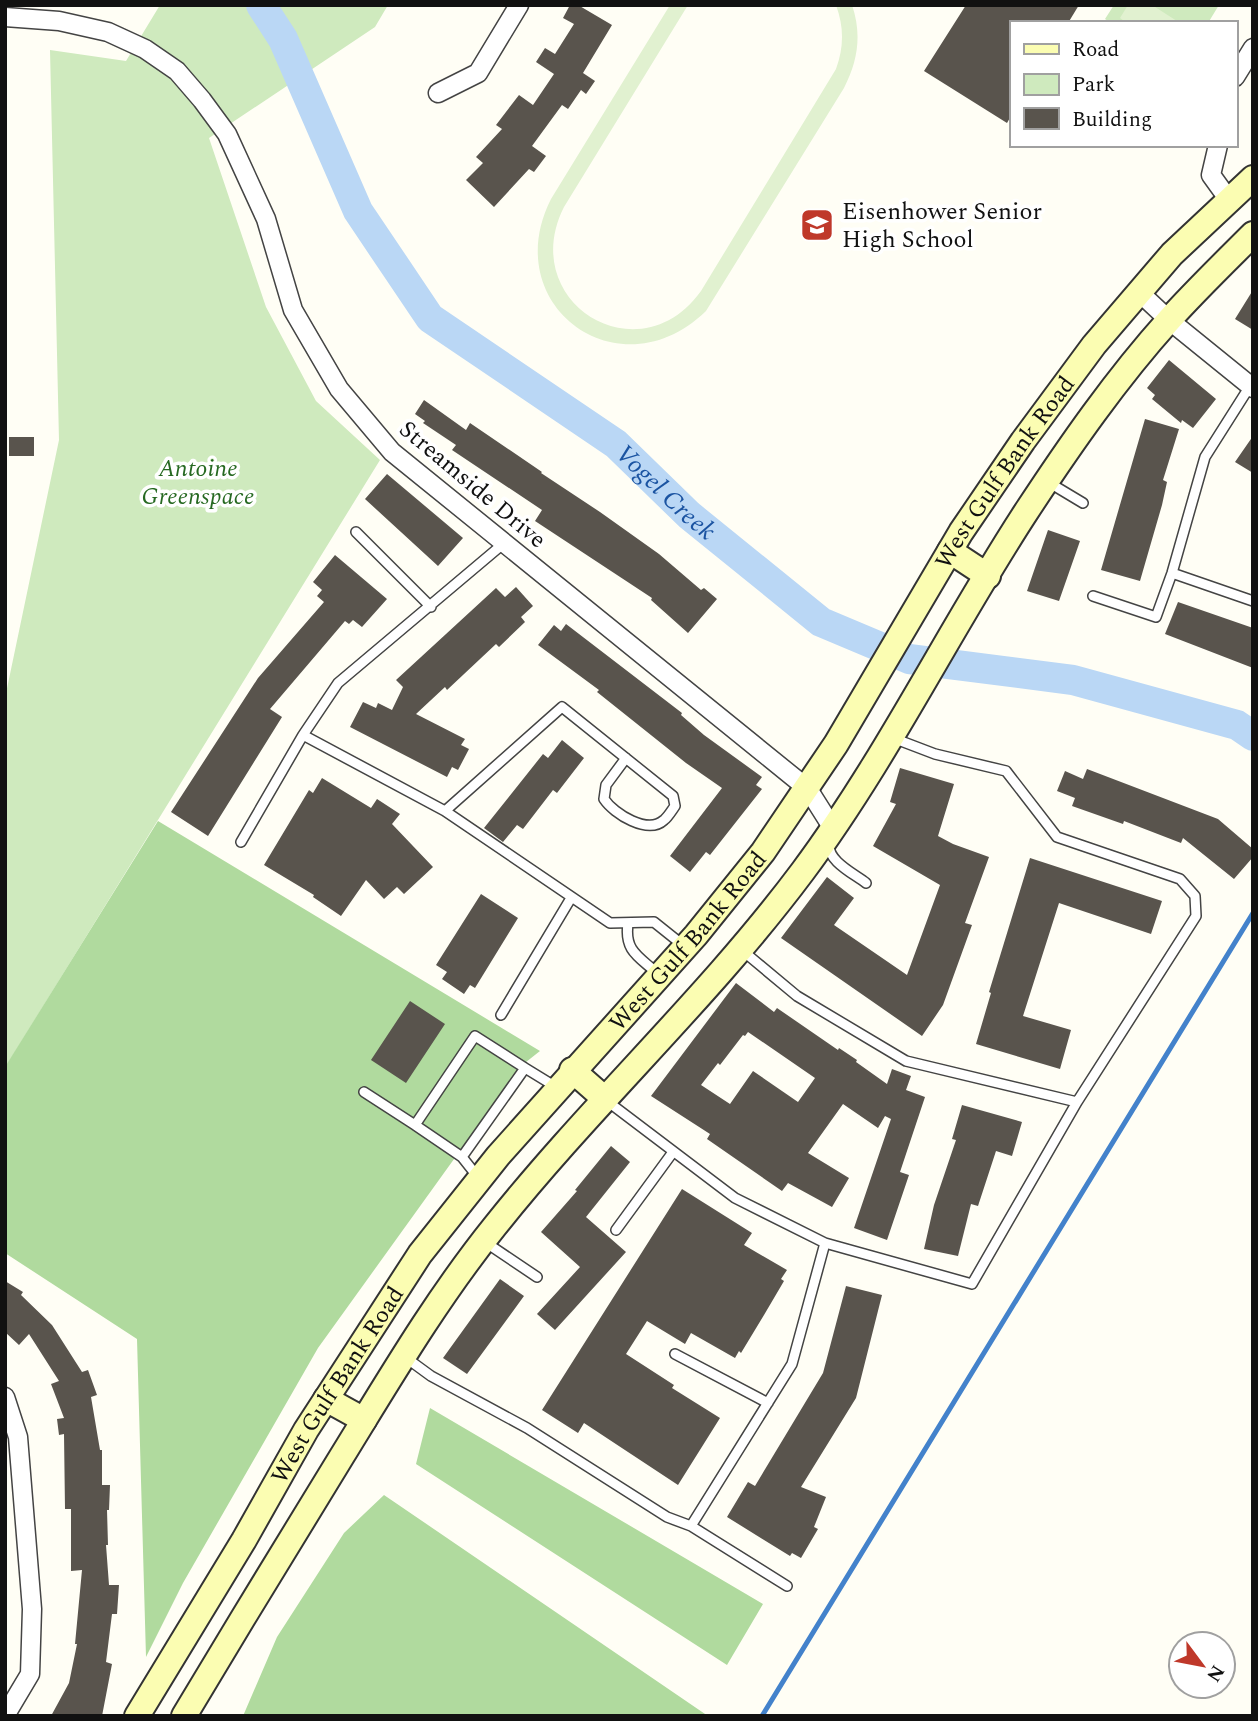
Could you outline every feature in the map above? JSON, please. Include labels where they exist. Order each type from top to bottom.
[{"type":"main road","name":"West Gulf Bank Road","points":[[137,1716],[326,1399],[420,1254],[565,1079],[684,947],[763,852],[808,789],[877,678],[950,551],[1023,441],[1086,355],[1172,254],[1253,178]]},
{"type":"main road","name":"West Gulf Bank Road","points":[[184,1716],[404,1356],[484,1241],[605,1099],[704,993],[802,872],[881,757],[988,576],[1091,416],[1169,320],[1253,234]]},
{"type":"main road","points":[[950,551],[988,576]]},
{"type":"main road","points":[[565,1079],[605,1099]]},
{"type":"main road","points":[[326,1399],[364,1420]]},
{"type":"street","points":[[438,93],[478,73],[519,5]]},
{"type":"street","name":"Streamside Drive","points":[[5,17],[59,21],[108,32],[145,49],[177,71],[215,115],[227,134],[266,219],[293,310],[339,389],[392,452],[808,789],[832,827]]},
{"type":"street","points":[[1237,74],[1253,48]]},
{"type":"street","points":[[1218,147],[1211,175],[1229,200]]},
{"type":"street","points":[[1139,292],[1251,387]]},
{"type":"street","points":[[5,1397],[18,1437],[32,1609],[30,1674],[5,1716]]},
{"type":"lane","points":[[1093,596],[1156,617],[1172,573],[1205,457],[1251,387]]},
{"type":"lane","points":[[1047,481],[1083,503]]},
{"type":"lane","points":[[356,532],[431,607]]},
{"type":"lane","points":[[242,842],[303,735],[338,682],[431,607],[503,544]]},
{"type":"lane","points":[[1172,573],[1253,601]]},
{"type":"lane","points":[[446,811],[562,707],[626,758],[673,796],[675,806],[663,822],[651,825],[634,822],[610,808],[604,799],[606,785],[626,758]]},
{"type":"lane","points":[[303,735],[446,811],[610,923],[654,922],[684,947]]},
{"type":"lane","points":[[605,1099],[735,1198],[825,1243],[972,1284],[1077,1102],[1196,916],[1195,896],[1180,879],[1057,837],[1006,771],[935,754],[892,738]]},
{"type":"lane","points":[[832,827],[828,849],[831,857],[866,883]]},
{"type":"lane","points":[[501,1015],[571,898]]},
{"type":"lane","points":[[628,924],[626,941],[629,947],[659,975]]},
{"type":"lane","points":[[741,949],[797,996],[906,1061],[1077,1102]]},
{"type":"lane","points":[[415,1125],[475,1036],[525,1068],[565,1079]]},
{"type":"lane","points":[[461,1157],[525,1068]]},
{"type":"lane","points":[[364,1092],[461,1157],[480,1179]]},
{"type":"lane","points":[[616,1230],[673,1152]]},
{"type":"lane","points":[[484,1241],[537,1277]]},
{"type":"lane","points":[[691,1526],[792,1364],[825,1243]]},
{"type":"lane","points":[[675,1354],[768,1403]]},
{"type":"lane","points":[[404,1356],[431,1376],[527,1429],[667,1517],[691,1526],[787,1586]]},
{"type":"green space","name":"Antoine Greenspace","points":[[160,5],[388,5],[375,27],[209,138],[266,307],[316,401],[380,460],[5,1068],[5,698],[59,440],[50,50],[126,61]]},
{"type":"green space","points":[[670,5],[688,5],[564,207],[554,241],[556,272],[570,298],[591,317],[618,328],[647,328],[675,316],[701,291],[836,69],[842,37],[836,5],[852,5],[858,37],[855,58],[844,88],[706,311],[672,335],[638,344],[605,341],[576,327],[554,304],[540,273],[539,238],[551,199]]},
{"type":"green space","points":[[1114,5],[1219,5],[1209,21],[1105,19]]},
{"type":"green space","points":[[1128,5],[1152,5],[1177,21],[1124,21],[1120,18]]},
{"type":"green space","points":[[158,821],[540,1051],[521,1066],[318,1348],[183,1583],[146,1657],[137,1339],[5,1253],[5,1067]]},
{"type":"green space","points":[[430,1408],[763,1604],[727,1665],[416,1464]]},
{"type":"green space","points":[[384,1495],[708,1716],[243,1716],[277,1637],[344,1533]]},
{"type":"building","points":[[570,5],[578,5],[612,25],[583,73],[595,81],[586,94],[581,90],[568,109],[562,105],[532,146],[546,156],[534,172],[529,169],[494,207],[466,180],[483,163],[476,157],[502,129],[496,125],[519,95],[533,105],[554,74],[536,62],[545,48],[555,54],[574,24],[563,18]]},
{"type":"building","points":[[966,5],[1079,5],[1069,21],[1010,21],[1010,118],[1007,123],[924,71]]},
{"type":"building","points":[[1253,290],[1253,330],[1235,319]]},
{"type":"building","points":[[1169,360],[1216,399],[1193,428],[1182,420],[1181,423],[1152,399],[1155,395],[1147,388]]},
{"type":"building","points":[[424,400],[466,430],[470,423],[659,554],[701,590],[704,588],[717,599],[688,633],[651,600],[652,598],[535,521],[542,510],[452,450],[456,445],[423,423],[425,421],[415,414]]},
{"type":"building","points":[[1145,419],[1179,429],[1163,480],[1167,482],[1162,505],[1140,581],[1101,570]]},
{"type":"building","points":[[1253,436],[1253,473],[1235,462]]},
{"type":"building","points":[[9,437],[34,437],[34,456],[9,456]]},
{"type":"building","points":[[387,474],[463,538],[438,566],[365,499]]},
{"type":"building","points":[[1048,530],[1080,541],[1059,601],[1027,591]]},
{"type":"building","points":[[335,555],[387,599],[362,627],[353,620],[349,624],[345,621],[270,709],[282,717],[208,836],[171,812],[258,678],[324,602],[317,596],[322,590],[313,582]]},
{"type":"building","points":[[516,587],[533,606],[521,617],[525,622],[499,647],[496,644],[447,690],[445,687],[416,714],[465,739],[461,745],[469,749],[458,770],[452,767],[447,777],[350,727],[363,702],[376,708],[378,703],[392,710],[403,687],[396,680],[496,588],[505,597]]},
{"type":"building","points":[[1178,602],[1253,628],[1253,668],[1165,634]]},
{"type":"building","points":[[566,624],[682,713],[681,715],[704,735],[762,777],[756,785],[762,789],[710,855],[706,852],[690,872],[670,856],[722,788],[686,763],[597,692],[599,690],[538,645],[554,625],[561,631]]},
{"type":"building","points":[[562,740],[584,758],[557,793],[553,790],[523,829],[517,825],[503,842],[484,828],[543,754],[548,758]]},
{"type":"building","points":[[900,768],[954,784],[938,836],[989,857],[965,923],[972,925],[943,1005],[922,1036],[781,938],[827,877],[854,898],[834,925],[907,975],[940,885],[873,846],[896,804],[890,802]]},
{"type":"building","points":[[1087,769],[1218,819],[1253,849],[1253,857],[1234,879],[1183,838],[1181,843],[1124,821],[1123,824],[1072,806],[1075,798],[1057,791],[1065,771],[1083,779]]},
{"type":"building","points":[[322,778],[371,808],[377,799],[400,814],[392,824],[433,867],[404,894],[397,887],[384,899],[366,880],[341,916],[313,897],[314,895],[264,865],[309,790],[313,793]]},
{"type":"building","points":[[1030,858],[1162,901],[1151,934],[1059,903],[1023,1016],[1071,1030],[1060,1069],[976,1044]]},
{"type":"building","points":[[481,894],[518,918],[475,988],[470,985],[464,994],[442,979],[447,972],[436,965]]},
{"type":"building","points":[[736,983],[774,1012],[777,1008],[857,1060],[856,1062],[887,1084],[892,1069],[911,1076],[906,1090],[925,1097],[900,1172],[909,1175],[887,1240],[854,1228],[891,1119],[885,1116],[878,1128],[843,1104],[808,1153],[849,1178],[832,1207],[788,1183],[782,1191],[707,1139],[710,1134],[651,1096]],"holes":[[[748,1032],[815,1078],[798,1102],[753,1071],[730,1104],[701,1085]]]},
{"type":"building","points":[[410,1001],[445,1024],[406,1083],[371,1060]]},
{"type":"building","points":[[962,1105],[1022,1122],[1012,1156],[996,1151],[978,1206],[971,1204],[958,1256],[924,1249],[934,1205],[956,1140],[952,1139]]},
{"type":"building","points":[[611,1146],[630,1162],[586,1217],[626,1252],[555,1330],[537,1314],[580,1267],[541,1232]]},
{"type":"building","points":[[682,1189],[752,1233],[744,1245],[787,1270],[781,1279],[784,1281],[764,1315],[741,1353],[739,1351],[735,1358],[691,1333],[685,1344],[647,1321],[626,1354],[674,1385],[672,1388],[720,1418],[678,1485],[584,1423],[578,1433],[542,1410]]},
{"type":"building","points":[[500,1279],[524,1296],[467,1374],[443,1358]]},
{"type":"building","points":[[5,1281],[23,1292],[21,1295],[52,1325],[82,1372],[88,1370],[97,1395],[91,1397],[102,1450],[102,1485],[110,1485],[106,1545],[109,1585],[119,1585],[117,1614],[112,1614],[106,1662],[112,1664],[102,1716],[51,1716],[69,1683],[77,1644],[82,1570],[71,1571],[71,1509],[65,1509],[64,1434],[59,1435],[57,1419],[64,1418],[51,1384],[59,1381],[29,1334],[19,1345],[5,1332]]},
{"type":"building","points":[[846,1286],[882,1295],[856,1398],[801,1487],[826,1497],[814,1527],[818,1529],[801,1558],[792,1553],[790,1556],[727,1517],[748,1482],[755,1486],[823,1373]]},
{"type":"waterway","name":"Vogel Creek","points":[[261,5],[283,39],[358,211],[430,318],[616,444],[689,515],[821,622],[909,659],[1073,680],[1237,725],[1253,736]]},
{"type":"waterway","points":[[762,1716],[1253,913]]},
{"type":"place","name":"Eisenhower Senior High School","points":[[817,225]]}]
